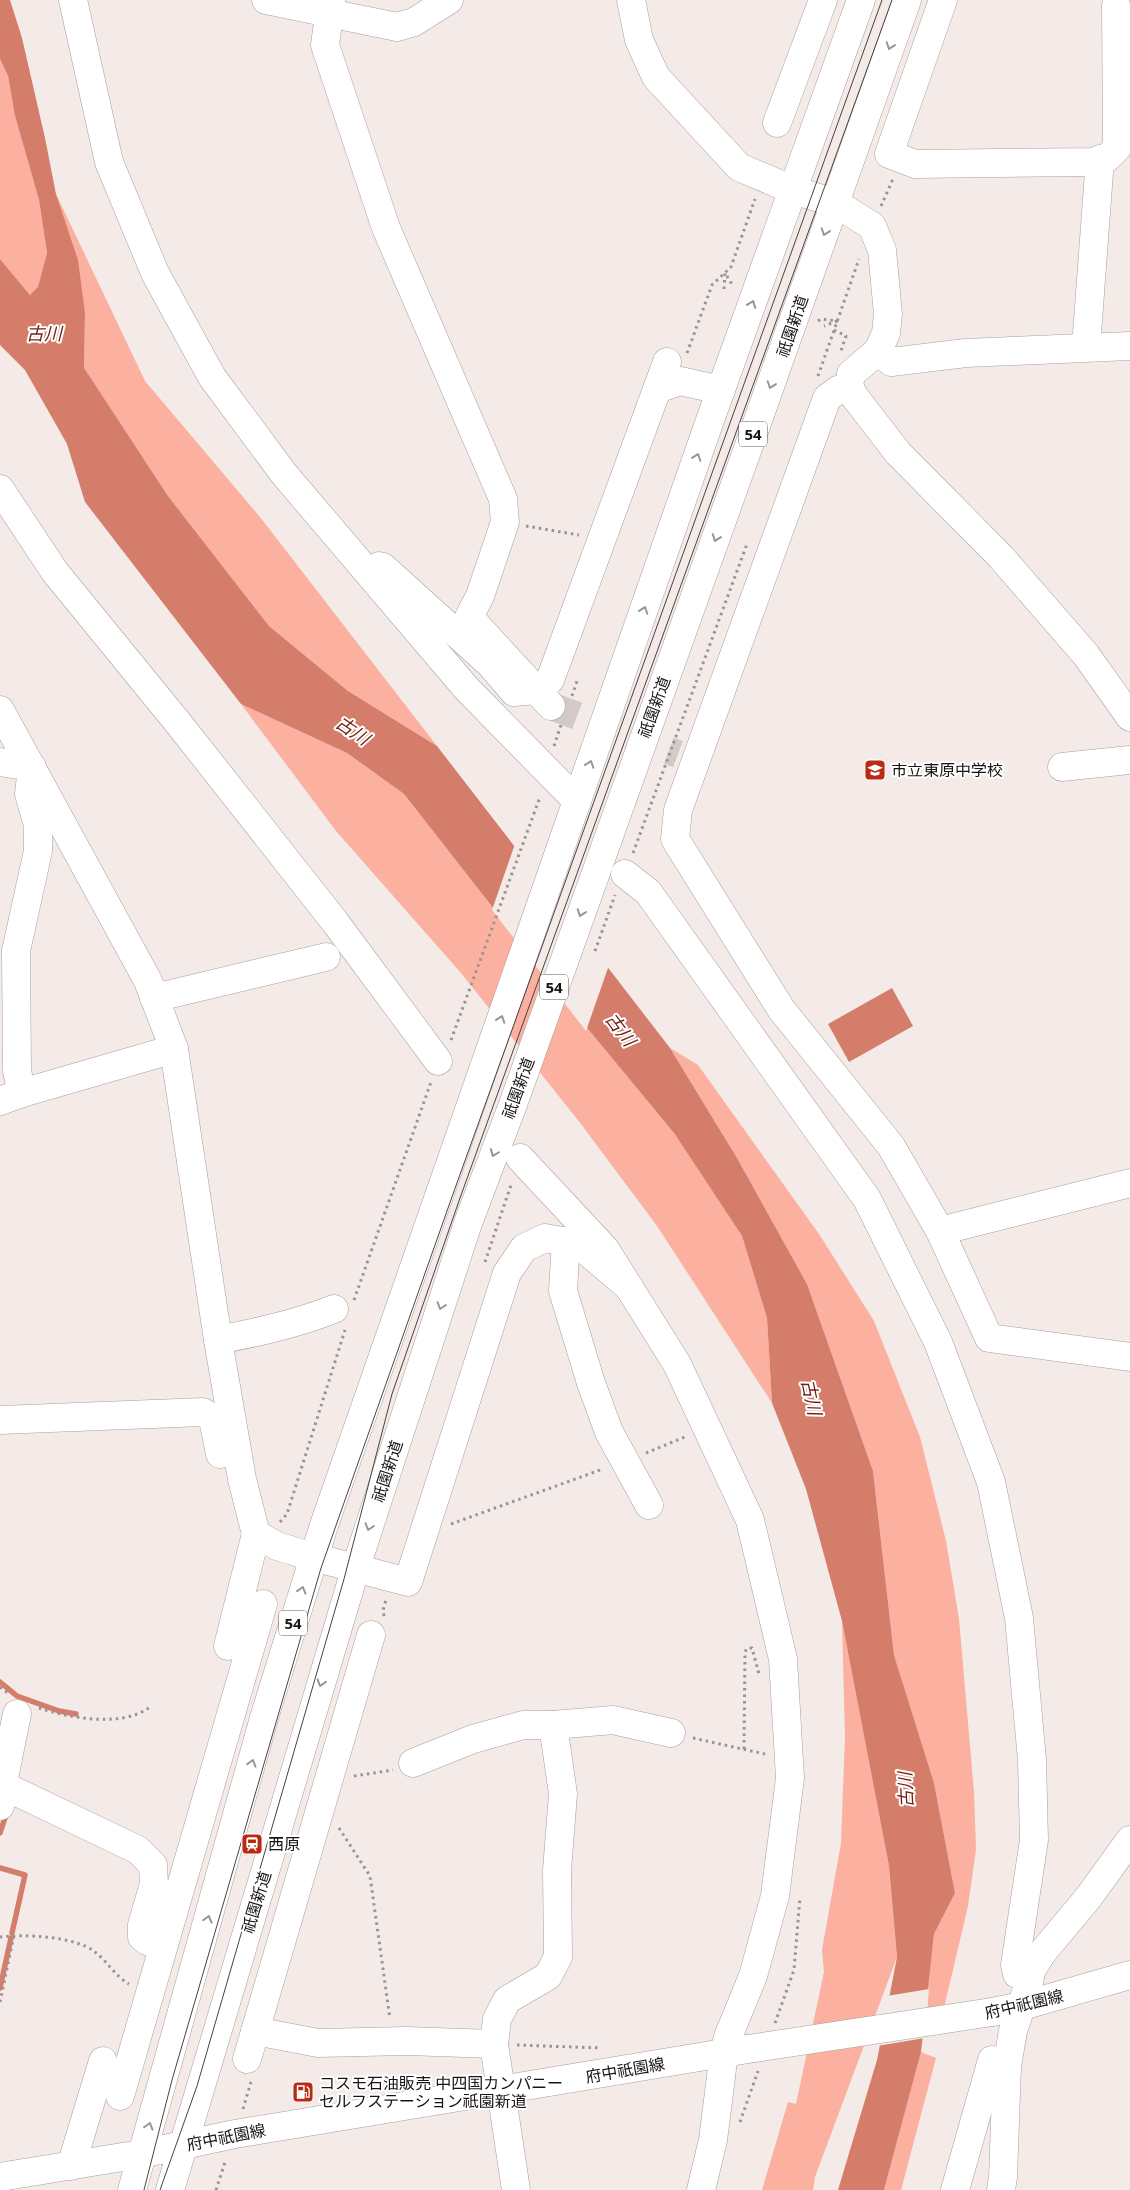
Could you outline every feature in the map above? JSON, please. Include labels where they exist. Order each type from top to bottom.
[{"type":"main road","points":[[73,0],[110,162],[155,273],[212,377],[284,474],[572,814]]},
{"type":"main road","points":[[266,0],[330,6],[397,27],[414,22],[449,0]]},
{"type":"main road","points":[[630,0],[639,40],[656,77],[739,167],[793,190],[835,203],[872,226],[882,250],[888,314],[886,333],[878,351],[851,374],[849,386],[854,396],[898,453],[1001,557],[1086,655],[1130,717]]},
{"type":"main road","points":[[777,124],[823,0]]},
{"type":"main road","points":[[839,0],[851,27]]},
{"type":"main road","name":"54","points":[[132,2190],[264,1718],[313,1557],[721,390],[861,0]]},
{"type":"main road","name":"祇園新道","points":[[170,2190],[356,1567],[468,1223],[512,1107],[907,0]]},
{"type":"main road","points":[[943,0],[889,154],[914,164],[1093,162],[1108,157],[1117,148],[1119,4]]},
{"type":"main road","points":[[330,6],[326,45],[386,228],[503,499],[505,522],[480,596],[469,617],[544,698]]},
{"type":"main road","points":[[1086,347],[1100,160]]},
{"type":"main road","points":[[878,351],[891,362],[966,353],[1130,346]]},
{"type":"main road","points":[[544,698],[657,389],[676,361]]},
{"type":"main road","points":[[657,389],[680,381],[721,390]]},
{"type":"main road","points":[[849,386],[838,390],[828,398],[687,757],[675,839],[781,1009],[891,1146],[940,1231],[989,1338],[1130,1357]]},
{"type":"main road","points":[[0,489],[55,572],[179,724],[335,922],[445,1051]]},
{"type":"main road","points":[[354,557],[383,567],[490,664],[514,692],[544,698]]},
{"type":"main road","points":[[0,710],[148,981],[174,1049],[218,1340],[242,1480],[265,1531],[277,1546],[408,1582],[507,1273],[524,1248],[546,1238],[566,1240],[578,1244],[629,1287]]},
{"type":"main road","points":[[1062,767],[1130,760]]},
{"type":"main road","points":[[0,762],[32,767]]},
{"type":"main road","points":[[32,767],[29,794],[38,825],[38,851],[16,951],[17,1071],[11,1097],[174,1049]]},
{"type":"main road","points":[[625,874],[648,892],[867,1199],[938,1342],[991,1482],[1019,1618],[1032,1760],[1034,1840],[1015,1965],[1017,1974]]},
{"type":"main road","points":[[154,998],[326,957]]},
{"type":"main road","points":[[520,1158],[605,1249],[677,1364],[750,1520],[783,1659],[790,1778],[775,1896],[753,1976],[728,2037],[736,2051],[701,2190]]},
{"type":"main road","points":[[940,1231],[1130,1183]]},
{"type":"main road","points":[[566,1240],[563,1291],[591,1383],[609,1432],[649,1505]]},
{"type":"main road","points":[[218,1340],[259,1333],[345,1310]]},
{"type":"main road","points":[[0,1420],[203,1412],[213,1419],[224,1475],[242,1480]]},
{"type":"main road","points":[[228,1646],[265,1531]]},
{"type":"main road","points":[[120,2096],[262,1604]]},
{"type":"main road","points":[[247,2059],[285,1927],[342,1767],[371,1635]]},
{"type":"main road","points":[[21,1706],[2,1793],[138,1850],[153,1865],[154,1884],[142,1925],[142,1937],[147,1941],[155,1944],[172,1915]]},
{"type":"main road","points":[[313,1711],[342,1767]]},
{"type":"main road","points":[[222,1740],[264,1718]]},
{"type":"main road","points":[[413,1762],[481,1736],[523,1725],[553,1725],[613,1720],[671,1733]]},
{"type":"main road","points":[[516,2190],[494,2044],[497,2020],[507,2000],[548,1976],[558,1958],[557,1870],[564,1794],[553,1725]]},
{"type":"main road","points":[[1000,2190],[1003,2176],[1006,2066],[1013,2031],[1031,1971],[1042,1953],[1088,1898],[1130,1840]]},
{"type":"main road","points":[[172,1915],[196,1962]]},
{"type":"main road","points":[[242,1948],[285,1927]]},
{"type":"main road","name":"府中祇園線","points":[[0,2177],[141,2154],[235,2134],[500,2092],[736,2051],[992,2012],[1022,2006],[1130,1975]]},
{"type":"main road","points":[[255,2031],[318,2043],[494,2044]]},
{"type":"main road","points":[[956,2190],[992,2060]]},
{"type":"main road","points":[[71,2166],[103,2062]]},
{"type":"path","points":[[676,361],[712,285],[731,267],[755,199],[754,190]]},
{"type":"path","points":[[724,273],[724,289]]},
{"type":"path","points":[[724,273],[733,285],[734,293]]},
{"type":"path","points":[[815,323],[820,319],[837,321],[824,326]]},
{"type":"path","points":[[505,522],[602,538]]},
{"type":"path","points":[[265,1531],[287,1514],[345,1310],[538,804]]},
{"type":"path","points":[[424,1532],[452,1524],[676,1442]]},
{"type":"path","points":[[744,1749],[745,1652],[747,1648],[752,1648],[754,1652],[760,1676]]},
{"type":"path","points":[[0,1687],[21,1706],[56,1714],[94,1719],[120,1718],[142,1712],[150,1707]]},
{"type":"path","points":[[671,1733],[765,1754]]},
{"type":"path","points":[[342,1767],[393,1770],[413,1762]]},
{"type":"path","points":[[335,1822],[370,1876],[392,2042]]},
{"type":"path","points":[[0,1937],[14,1935],[70,1942],[93,1950],[120,1975]]},
{"type":"path","points":[[0,2002],[14,1935]]},
{"type":"path","points":[[494,2044],[608,2048]]},
{"type":"path","points":[[216,2190],[227,2156]]},
{"type":"shaded area","points":[[0,59],[8,76],[15,116],[39,200],[47,253],[38,288],[30,295],[0,259]]},
{"type":"shaded area","points":[[56,194],[145,381],[260,517],[437,746],[348,691],[269,626],[168,496],[84,369],[85,313]]},
{"type":"shaded area","points":[[241,704],[347,753],[404,794],[588,1029],[674,1133],[742,1236],[767,1318],[772,1403],[657,1226],[581,1124],[461,973],[336,831]]},
{"type":"shaded area","points":[[670,1048],[698,1065],[819,1234],[874,1321],[920,1437],[946,1541],[959,1619],[974,1792],[976,1850],[968,1906],[944,2008],[925,2010],[934,1934],[955,1893],[934,1783],[894,1655],[873,1471],[807,1284],[737,1158]]},
{"type":"shaded area","points":[[842,1621],[889,1866],[897,1957],[815,2177],[813,2190],[762,2190],[788,2102],[796,2104],[824,1972],[822,1950],[841,1843],[845,1737]]},
{"type":"shaded area","points":[[921,2052],[936,2058],[901,2190],[884,2190]]},
{"type":"water","name":"古川","points":[[0,0],[10,0],[22,38],[56,194],[78,260],[85,313],[84,368],[168,496],[269,626],[348,691],[437,746],[670,1048],[737,1158],[807,1284],[873,1471],[894,1655],[934,1783],[955,1893],[934,1934],[921,2052],[884,2190],[838,2190],[877,2060],[897,1957],[889,1866],[842,1621],[806,1489],[772,1403],[767,1318],[742,1236],[674,1133],[588,1029],[404,794],[347,753],[241,704],[85,502],[67,444],[25,370],[0,345],[0,259],[30,295],[38,287],[47,253],[39,200],[15,116],[8,76],[0,59]]},
{"type":"water","points":[[892,988],[913,1026],[849,1062],[828,1024]]},
{"type":"pier","points":[[515,844],[609,965],[586,1031],[492,910]]},
{"type":"pier","points":[[929,1989],[925,2038],[877,2046],[887,1996]]},
{"type":"waterway","points":[[0,1682],[17,1696],[59,1711],[76,1714]]},
{"type":"waterway","points":[[0,1833],[7,1812]]},
{"type":"waterway","points":[[0,1868],[25,1875],[12,1933]]},
{"type":"waterway","points":[[0,1988],[11,1938]]},
{"type":"tunnel","points":[[551,706],[678,754]]},
{"type":"tram line","points":[[144,2190],[172,2080],[321,1568],[453,1194],[882,0]]},
{"type":"tram line","points":[[160,2190],[197,2086],[344,1579],[392,1394],[460,1198],[892,0]]},
{"type":"place","name":"市立東原中学校","points":[[875,770]]},
{"type":"place","name":"西原","points":[[252,1844]]},
{"type":"place","name":"コスモ石油販売 中四国カンパニー セルフステーション祇園新道","points":[[303,2092]]}]
